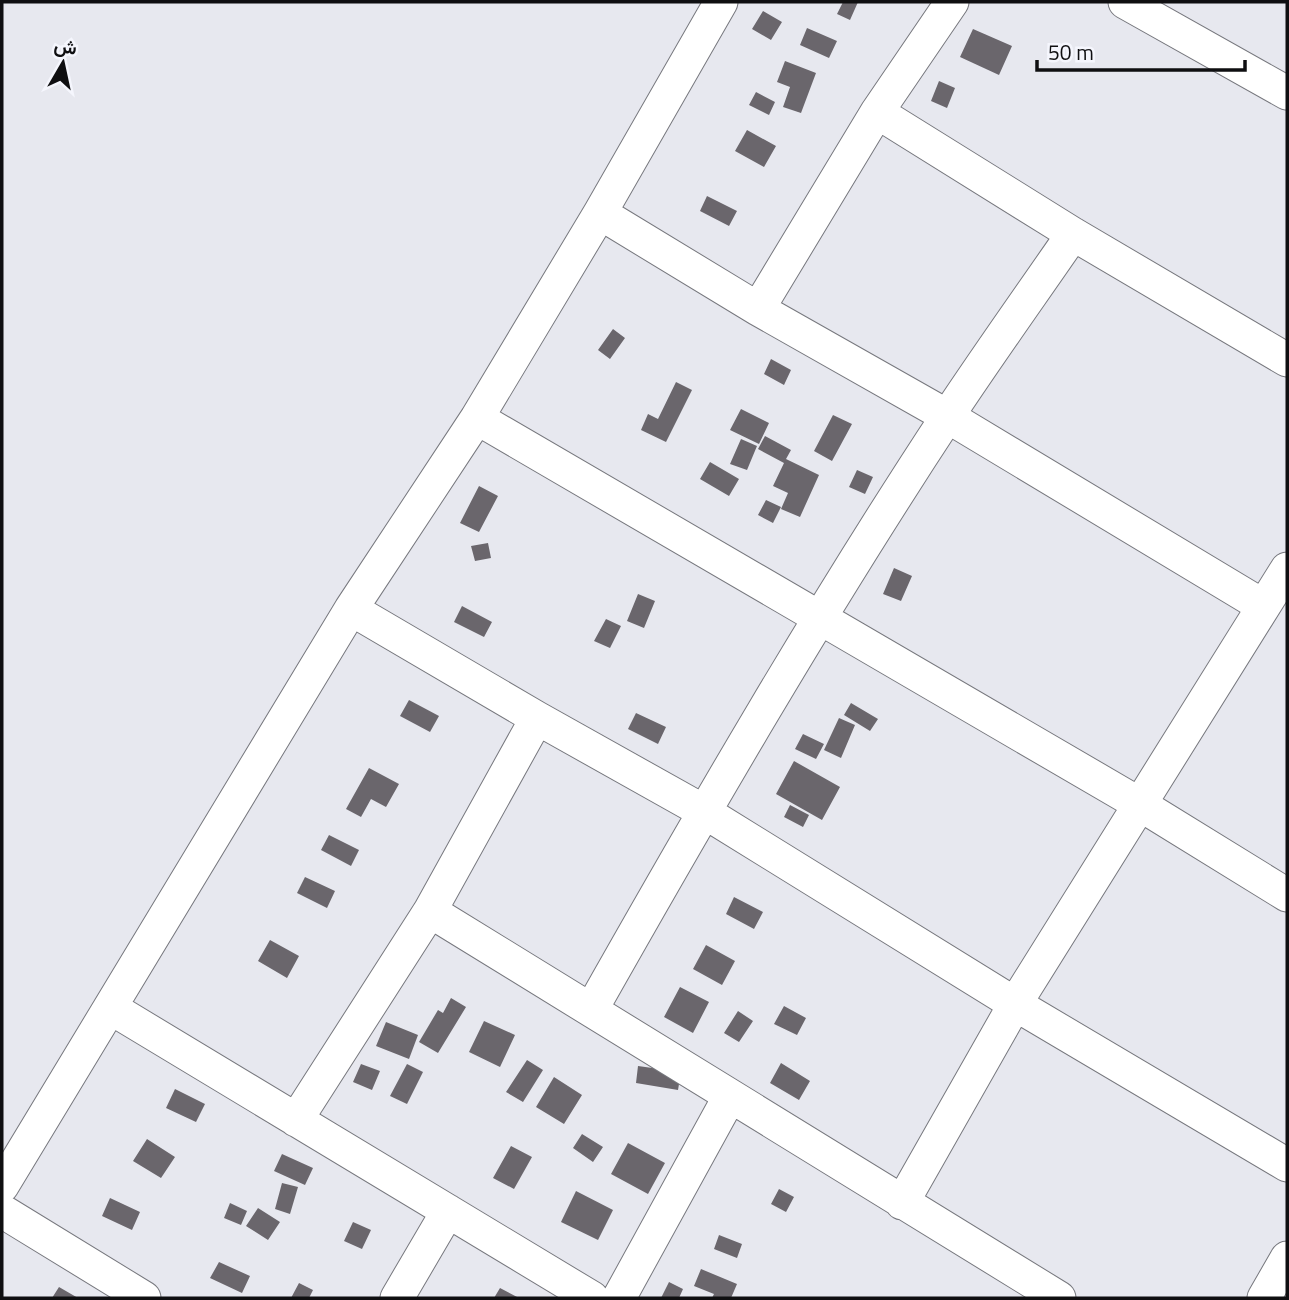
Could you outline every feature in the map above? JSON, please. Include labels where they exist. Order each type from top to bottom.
[{"type":"street","points":[[2,1186],[351,609],[477,418],[600,213],[721,2]]},
{"type":"street","points":[[758,309],[877,112],[952,2]]},
{"type":"street","points":[[1125,2],[1287,93]]},
{"type":"street","points":[[877,112],[1073,234],[1287,360]]},
{"type":"street","points":[[600,213],[758,309],[947,416],[1263,606]]},
{"type":"street","points":[[591,1010],[703,811],[819,619],[947,416],[1073,234]]},
{"type":"street","points":[[477,418],[1141,805],[1287,895]]},
{"type":"street","points":[[902,1203],[1015,1004],[1287,569]]},
{"type":"street","points":[[351,609],[537,719],[703,811],[1015,1004],[1287,1165]]},
{"type":"street","points":[[296,1120],[430,911],[537,719]]},
{"type":"street","points":[[430,911],[1059,1298]]},
{"type":"street","points":[[111,1008],[592,1298]]},
{"type":"street","points":[[619,1298],[730,1096]]},
{"type":"street","points":[[2,1211],[144,1298]]},
{"type":"street","points":[[397,1298],[448,1211]]},
{"type":"street","points":[[1264,1298],[1287,1258]]},
{"type":"building","points":[[843,2],[858,2],[850,20],[837,14]]},
{"type":"building","points":[[763,11],[782,22],[771,40],[752,29]]},
{"type":"building","points":[[807,28],[837,41],[829,58],[800,45]]},
{"type":"building","points":[[973,29],[1012,46],[999,75],[960,57]]},
{"type":"building","points":[[785,61],[816,73],[801,113],[783,107],[790,87],[777,82]]},
{"type":"building","points":[[939,81],[955,88],[947,108],[931,101]]},
{"type":"building","points":[[756,92],[775,102],[769,115],[749,105]]},
{"type":"building","points":[[747,130],[776,146],[764,167],[735,151]]},
{"type":"building","points":[[707,196],[737,211],[729,226],[700,211]]},
{"type":"building","points":[[613,329],[625,338],[610,359],[598,350]]},
{"type":"building","points":[[771,359],[791,370],[784,385],[764,374]]},
{"type":"building","points":[[676,382],[692,390],[666,442],[641,430],[648,414],[658,419]]},
{"type":"building","points":[[741,409],[769,423],[759,444],[730,430]]},
{"type":"building","points":[[833,415],[852,424],[832,461],[814,451]]},
{"type":"building","points":[[765,436],[791,450],[786,459],[819,475],[800,517],[781,509],[788,493],[773,486],[784,463],[758,449]]},
{"type":"building","points":[[741,439],[757,446],[747,470],[730,464]]},
{"type":"building","points":[[710,462],[739,479],[729,496],[700,479]]},
{"type":"building","points":[[857,470],[873,477],[865,494],[849,487]]},
{"type":"building","points":[[479,486],[498,496],[479,532],[460,523]]},
{"type":"building","points":[[766,500],[781,507],[773,523],[758,515]]},
{"type":"building","points":[[488,543],[491,558],[475,561],[471,546]]},
{"type":"building","points":[[894,568],[912,576],[901,601],[883,594]]},
{"type":"building","points":[[638,594],[655,601],[644,628],[627,621]]},
{"type":"building","points":[[462,606],[492,622],[484,637],[454,622]]},
{"type":"building","points":[[606,619],[621,626],[610,648],[594,641]]},
{"type":"building","points":[[409,700],[439,716],[430,732],[400,716]]},
{"type":"building","points":[[851,703],[878,719],[870,731],[844,715]]},
{"type":"building","points":[[636,713],[666,727],[658,744],[628,729]]},
{"type":"building","points":[[839,718],[855,725],[841,758],[824,750]]},
{"type":"building","points":[[803,734],[824,744],[816,759],[795,749]]},
{"type":"building","points":[[794,761],[840,787],[822,820],[776,794]]},
{"type":"building","points":[[369,768],[399,784],[386,807],[371,799],[361,817],[346,809]]},
{"type":"building","points":[[790,805],[809,815],[803,827],[784,817]]},
{"type":"building","points":[[329,835],[359,850],[351,866],[321,850]]},
{"type":"building","points":[[305,877],[335,891],[327,908],[297,893]]},
{"type":"building","points":[[734,897],[763,912],[754,929],[726,914]]},
{"type":"building","points":[[270,940],[299,956],[287,978],[258,961]]},
{"type":"building","points":[[706,945],[735,961],[722,985],[693,969]]},
{"type":"building","points":[[680,987],[709,1002],[693,1033],[664,1017]]},
{"type":"building","points":[[451,998],[466,1007],[438,1053],[419,1042],[438,1010],[443,1013]]},
{"type":"building","points":[[784,1006],[806,1018],[797,1035],[774,1024]]},
{"type":"building","points":[[738,1011],[753,1021],[739,1042],[724,1033]]},
{"type":"building","points":[[484,1021],[515,1035],[500,1067],[469,1052]]},
{"type":"building","points":[[386,1022],[418,1035],[409,1059],[376,1046]]},
{"type":"building","points":[[527,1060],[543,1070],[523,1102],[506,1092]]},
{"type":"building","points":[[781,1063],[810,1081],[799,1100],[770,1083]]},
{"type":"building","points":[[361,1064],[380,1071],[372,1090],[353,1082]]},
{"type":"building","points":[[407,1064],[423,1072],[407,1104],[390,1096]]},
{"type":"building","points":[[638,1066],[681,1072],[678,1090],[636,1083]]},
{"type":"building","points":[[554,1077],[582,1095],[564,1124],[536,1107]]},
{"type":"building","points":[[175,1089],[205,1104],[196,1122],[166,1108]]},
{"type":"building","points":[[582,1134],[603,1147],[593,1162],[573,1148]]},
{"type":"building","points":[[147,1139],[175,1157],[161,1178],[133,1161]]},
{"type":"building","points":[[628,1143],[665,1163],[648,1194],[611,1174]]},
{"type":"building","points":[[511,1146],[532,1157],[514,1189],[493,1178]]},
{"type":"building","points":[[282,1154],[313,1168],[305,1185],[274,1171]]},
{"type":"building","points":[[282,1183],[298,1187],[290,1214],[275,1209]]},
{"type":"building","points":[[779,1189],[794,1197],[786,1212],[771,1204]]},
{"type":"building","points":[[576,1191],[613,1210],[598,1240],[561,1222]]},
{"type":"building","points":[[110,1198],[140,1212],[132,1230],[102,1216]]},
{"type":"building","points":[[230,1203],[247,1211],[241,1225],[224,1218]]},
{"type":"building","points":[[258,1208],[280,1222],[268,1240],[246,1226]]},
{"type":"building","points":[[353,1222],[371,1230],[362,1249],[344,1241]]},
{"type":"building","points":[[719,1235],[742,1244],[737,1258],[714,1249]]},
{"type":"building","points":[[219,1262],[250,1276],[242,1293],[210,1278]]},
{"type":"building","points":[[701,1269],[737,1284],[731,1298],[712,1298],[714,1294],[694,1286]]},
{"type":"building","points":[[669,1282],[683,1289],[679,1298],[661,1298]]},
{"type":"building","points":[[299,1283],[313,1290],[309,1298],[291,1298]]},
{"type":"building","points":[[59,1287],[78,1298],[52,1298]]},
{"type":"building","points":[[500,1288],[519,1298],[494,1298]]}]
